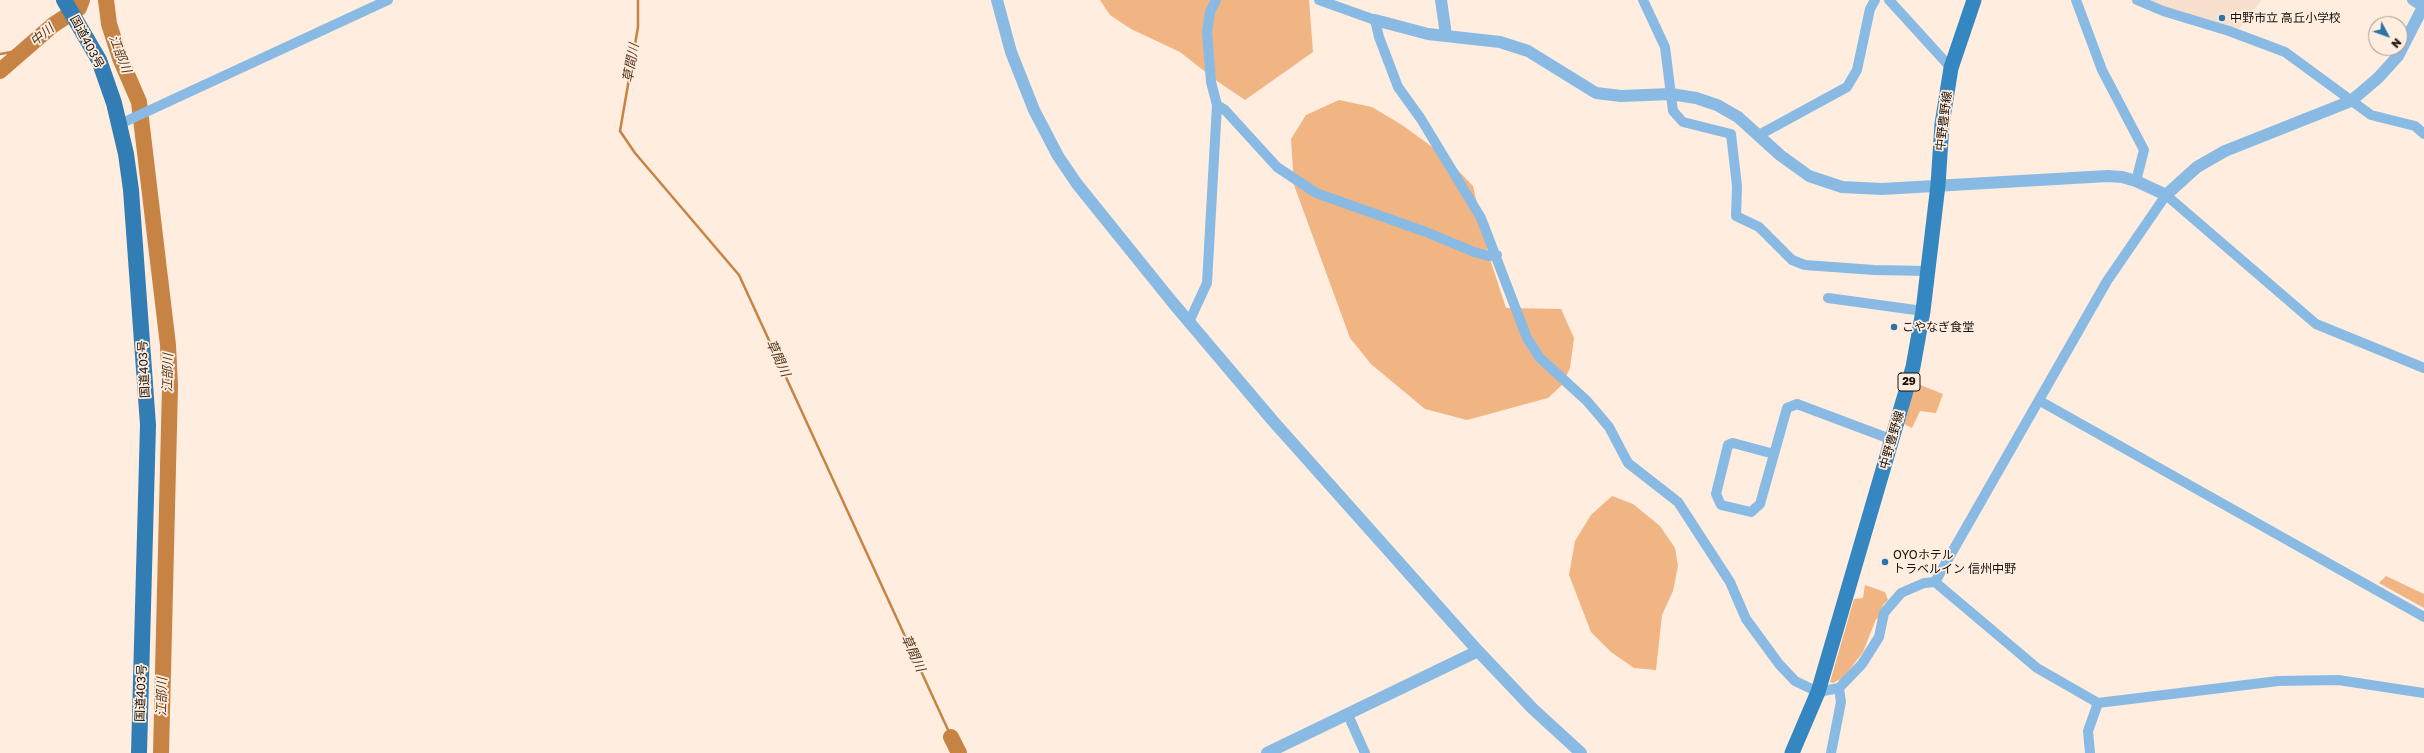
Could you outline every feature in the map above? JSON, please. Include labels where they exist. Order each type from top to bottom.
[{"type":"highway","name":"国道403号","points":[[64,0],[99,60],[120,124],[131,190],[148,425],[139,753]]},
{"type":"main road","name":"中野豊野線","points":[[1792,753],[1818,692],[1893,440],[1913,367],[1923,311],[1938,185],[1942,124],[1951,68],[1974,0]]},
{"type":"street","points":[[120,124],[388,0]]},
{"type":"street","points":[[997,0],[1011,52],[1034,110],[1058,156],[1077,184],[1189,322],[1273,421],[1478,652],[1533,709],[1581,753]]},
{"type":"street","points":[[1189,322],[1207,283],[1217,104],[1210,82],[1208,32],[1210,12],[1216,0]]},
{"type":"street","points":[[1441,0],[1446,35]]},
{"type":"street","points":[[1643,0],[1665,47],[1672,111],[1683,122],[1731,134],[1737,186],[1736,216],[1759,227],[1792,260],[1816,267],[1928,271]]},
{"type":"street","points":[[1759,135],[1847,87],[1857,70],[1870,9],[1875,0]]},
{"type":"street","points":[[1890,0],[1951,68]]},
{"type":"street","points":[[2076,0],[2102,70],[2144,150],[2136,181]]},
{"type":"street","points":[[2137,0],[2163,11],[2228,31],[2285,52],[2371,115],[2415,126],[2424,134]]},
{"type":"street","points":[[1935,582],[2040,401],[2107,281],[2166,196],[2197,167],[2225,151],[2351,101],[2378,78],[2398,56],[2424,6],[2412,0]]},
{"type":"street","points":[[1324,1],[1375,20],[1428,34],[1500,42],[1528,51],[1596,93],[1621,96],[1671,94],[1696,98],[1717,105],[1738,117],[1780,154],[1809,176],[1842,188],[1882,189],[2062,180],[2108,176],[2122,177],[2136,181],[2166,196],[2316,324],[2424,368]]},
{"type":"street","points":[[1375,20],[1379,37],[1398,87],[1463,186],[1481,218],[1497,255],[1527,338],[1540,358],[1587,401],[1609,427],[1628,463],[1678,502],[1730,582],[1746,619],[1779,664],[1795,681],[1818,692],[1839,688],[1862,664],[1879,637],[1884,613],[1901,593],[1924,583],[1935,582],[2037,668],[2098,703],[2278,681],[2338,680],[2424,693]]},
{"type":"street","points":[[1217,104],[1225,110],[1277,167],[1316,193],[1426,232],[1474,252],[1489,256],[1497,255]]},
{"type":"street","points":[[1828,298],[1923,311]]},
{"type":"street","points":[[2040,401],[2424,617]]},
{"type":"street","points":[[1774,454],[1734,443],[1728,445],[1716,494],[1721,504],[1751,512],[1760,504],[1787,408],[1796,404],[1893,440]]},
{"type":"street","points":[[1267,753],[1478,652]]},
{"type":"street","points":[[1831,753],[1841,702],[1839,688]]},
{"type":"street","points":[[2090,753],[2088,731],[2098,703]]},
{"type":"street","points":[[1348,715],[1365,753]]},
{"type":"shaded area","points":[[1100,0],[1309,0],[1313,52],[1245,100],[1217,81],[1180,52],[1131,29],[1110,15]]},
{"type":"shaded area","name":"中野市立 高丘小学校","points":[[2147,0],[2262,0],[2239,29],[2165,9]]},
{"type":"shaded area","points":[[1339,100],[1372,107],[1402,125],[1442,154],[1473,186],[1489,256],[1506,308],[1561,309],[1574,338],[1570,368],[1562,385],[1548,398],[1467,420],[1425,409],[1371,364],[1350,338],[1294,185],[1291,139],[1306,115]]},
{"type":"shaded area","points":[[1915,383],[1943,394],[1936,413],[1920,411],[1912,428],[1904,424]]},
{"type":"shaded area","points":[[1612,496],[1633,504],[1660,526],[1675,548],[1678,566],[1673,591],[1662,615],[1656,670],[1634,668],[1611,652],[1591,632],[1569,575],[1575,541],[1591,515]]},
{"type":"shaded area","points":[[2386,576],[2424,594],[2424,608],[2379,583]]},
{"type":"shaded area","points":[[1865,585],[1885,592],[1888,600],[1883,605],[1880,618],[1876,619],[1863,652],[1844,677],[1833,683],[1830,682],[1854,599],[1863,598]]},
{"type":"waterway","name":"中川","points":[[0,71],[53,25],[79,8],[82,0]]},
{"type":"waterway","name":"江部川","points":[[106,0],[109,24],[120,58],[139,102],[168,345],[170,386],[161,753]]},
{"type":"waterway","name":"草間川","points":[[638,0],[638,27],[620,131],[635,153],[739,275],[949,732]]},
{"type":"waterway","points":[[0,54],[23,50]]},
{"type":"waterway","name":"草間川","points":[[951,737],[959,753]]},
{"type":"place","name":"中野市立 高丘小学校","points":[[2222,18]]},
{"type":"place","name":"こやなぎ食堂","points":[[1894,327]]},
{"type":"place","name":"OYOホテル トラベルイン 信州中野","points":[[1885,562]]}]
